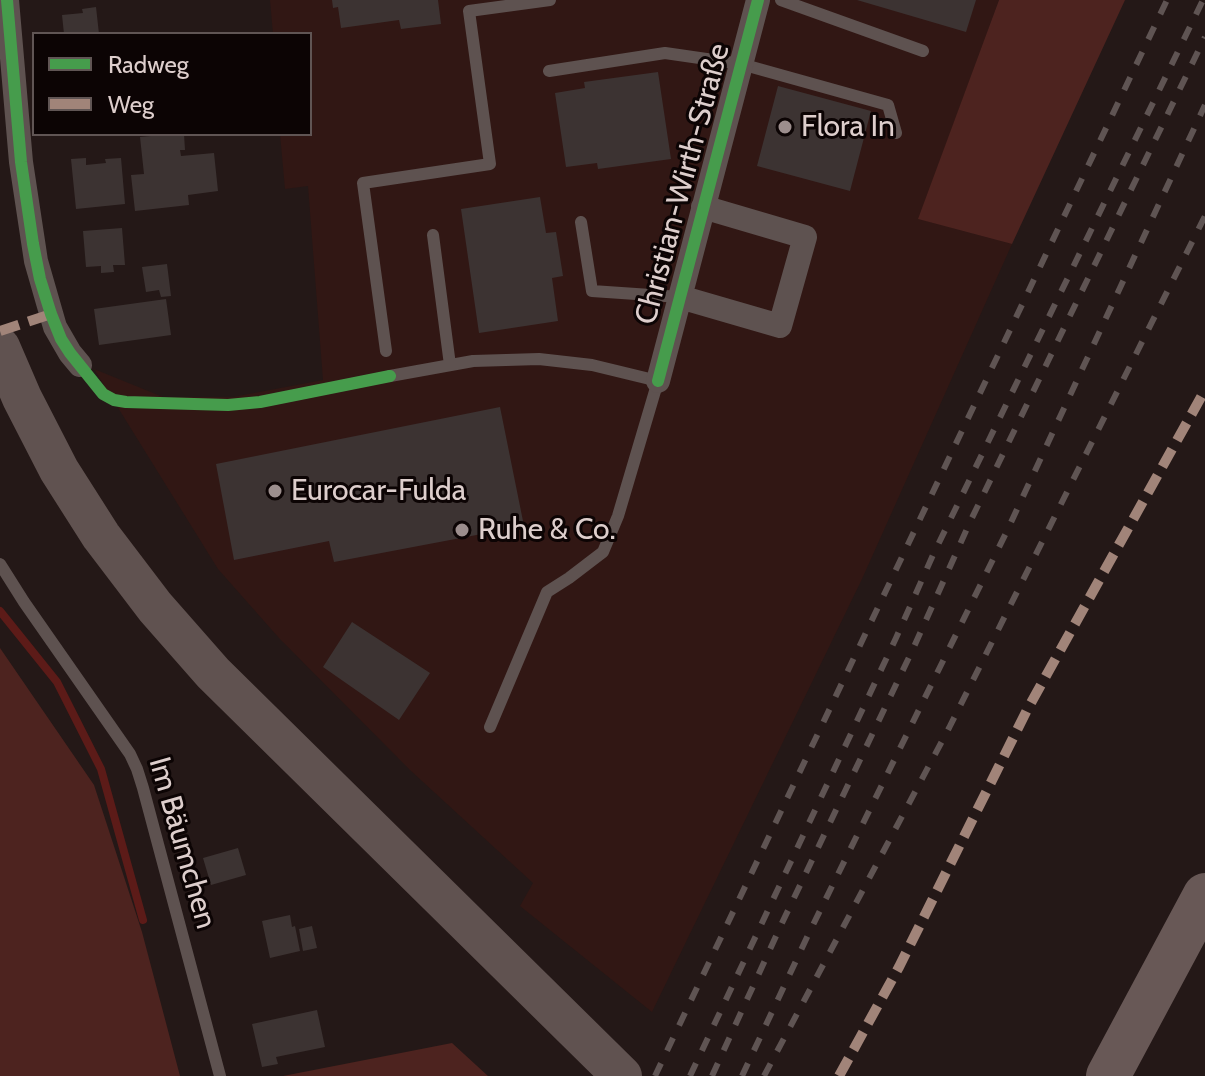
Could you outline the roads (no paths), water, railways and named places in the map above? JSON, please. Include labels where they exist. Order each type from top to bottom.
[{"type":"highway","points":[[1108,1076],[1205,895]]},
{"type":"main road","points":[[0,347],[59,470],[101,536],[155,607],[213,673],[622,1076]]},
{"type":"street","points":[[7,0],[21,162],[36,261],[55,327],[80,365]]},
{"type":"street","name":"Christian-Wirth-Straße","points":[[658,381],[758,0]]},
{"type":"street","name":"Christian-Wirth-Straße","points":[[680,297],[780,326],[805,237],[703,207]]},
{"type":"lane","points":[[386,351],[363,183],[490,164],[469,11],[550,0]]},
{"type":"lane","points":[[781,0],[923,51]]},
{"type":"lane","points":[[549,71],[665,53],[741,64],[888,105],[896,133]]},
{"type":"lane","points":[[581,222],[592,291],[680,297]]},
{"type":"lane","points":[[433,235],[450,365]]},
{"type":"lane","points":[[390,376],[473,361],[539,359],[592,365],[658,381],[618,516],[603,552],[547,592],[490,727]]},
{"type":"lane","name":"Im Bäumchen","points":[[0,564],[123,743],[137,769],[220,1076]]},
{"type":"waterway","points":[[0,611],[57,682],[101,769],[143,920]]},
{"type":"railway","points":[[655,1076],[1167,0]]},
{"type":"railway","points":[[690,1076],[933,555],[1203,0]]},
{"type":"railway","points":[[712,1076],[970,522],[1205,37]]},
{"type":"railway","points":[[742,1076],[1006,533],[1205,105]]},
{"type":"railway","points":[[764,1076],[949,728],[1205,216]]},
{"type":"place","name":"Flora In","points":[[785,127]]},
{"type":"place","name":"Eurocar-Fulda","points":[[275,491]]},
{"type":"place","name":"Ruhe & Co.","points":[[462,530]]}]
